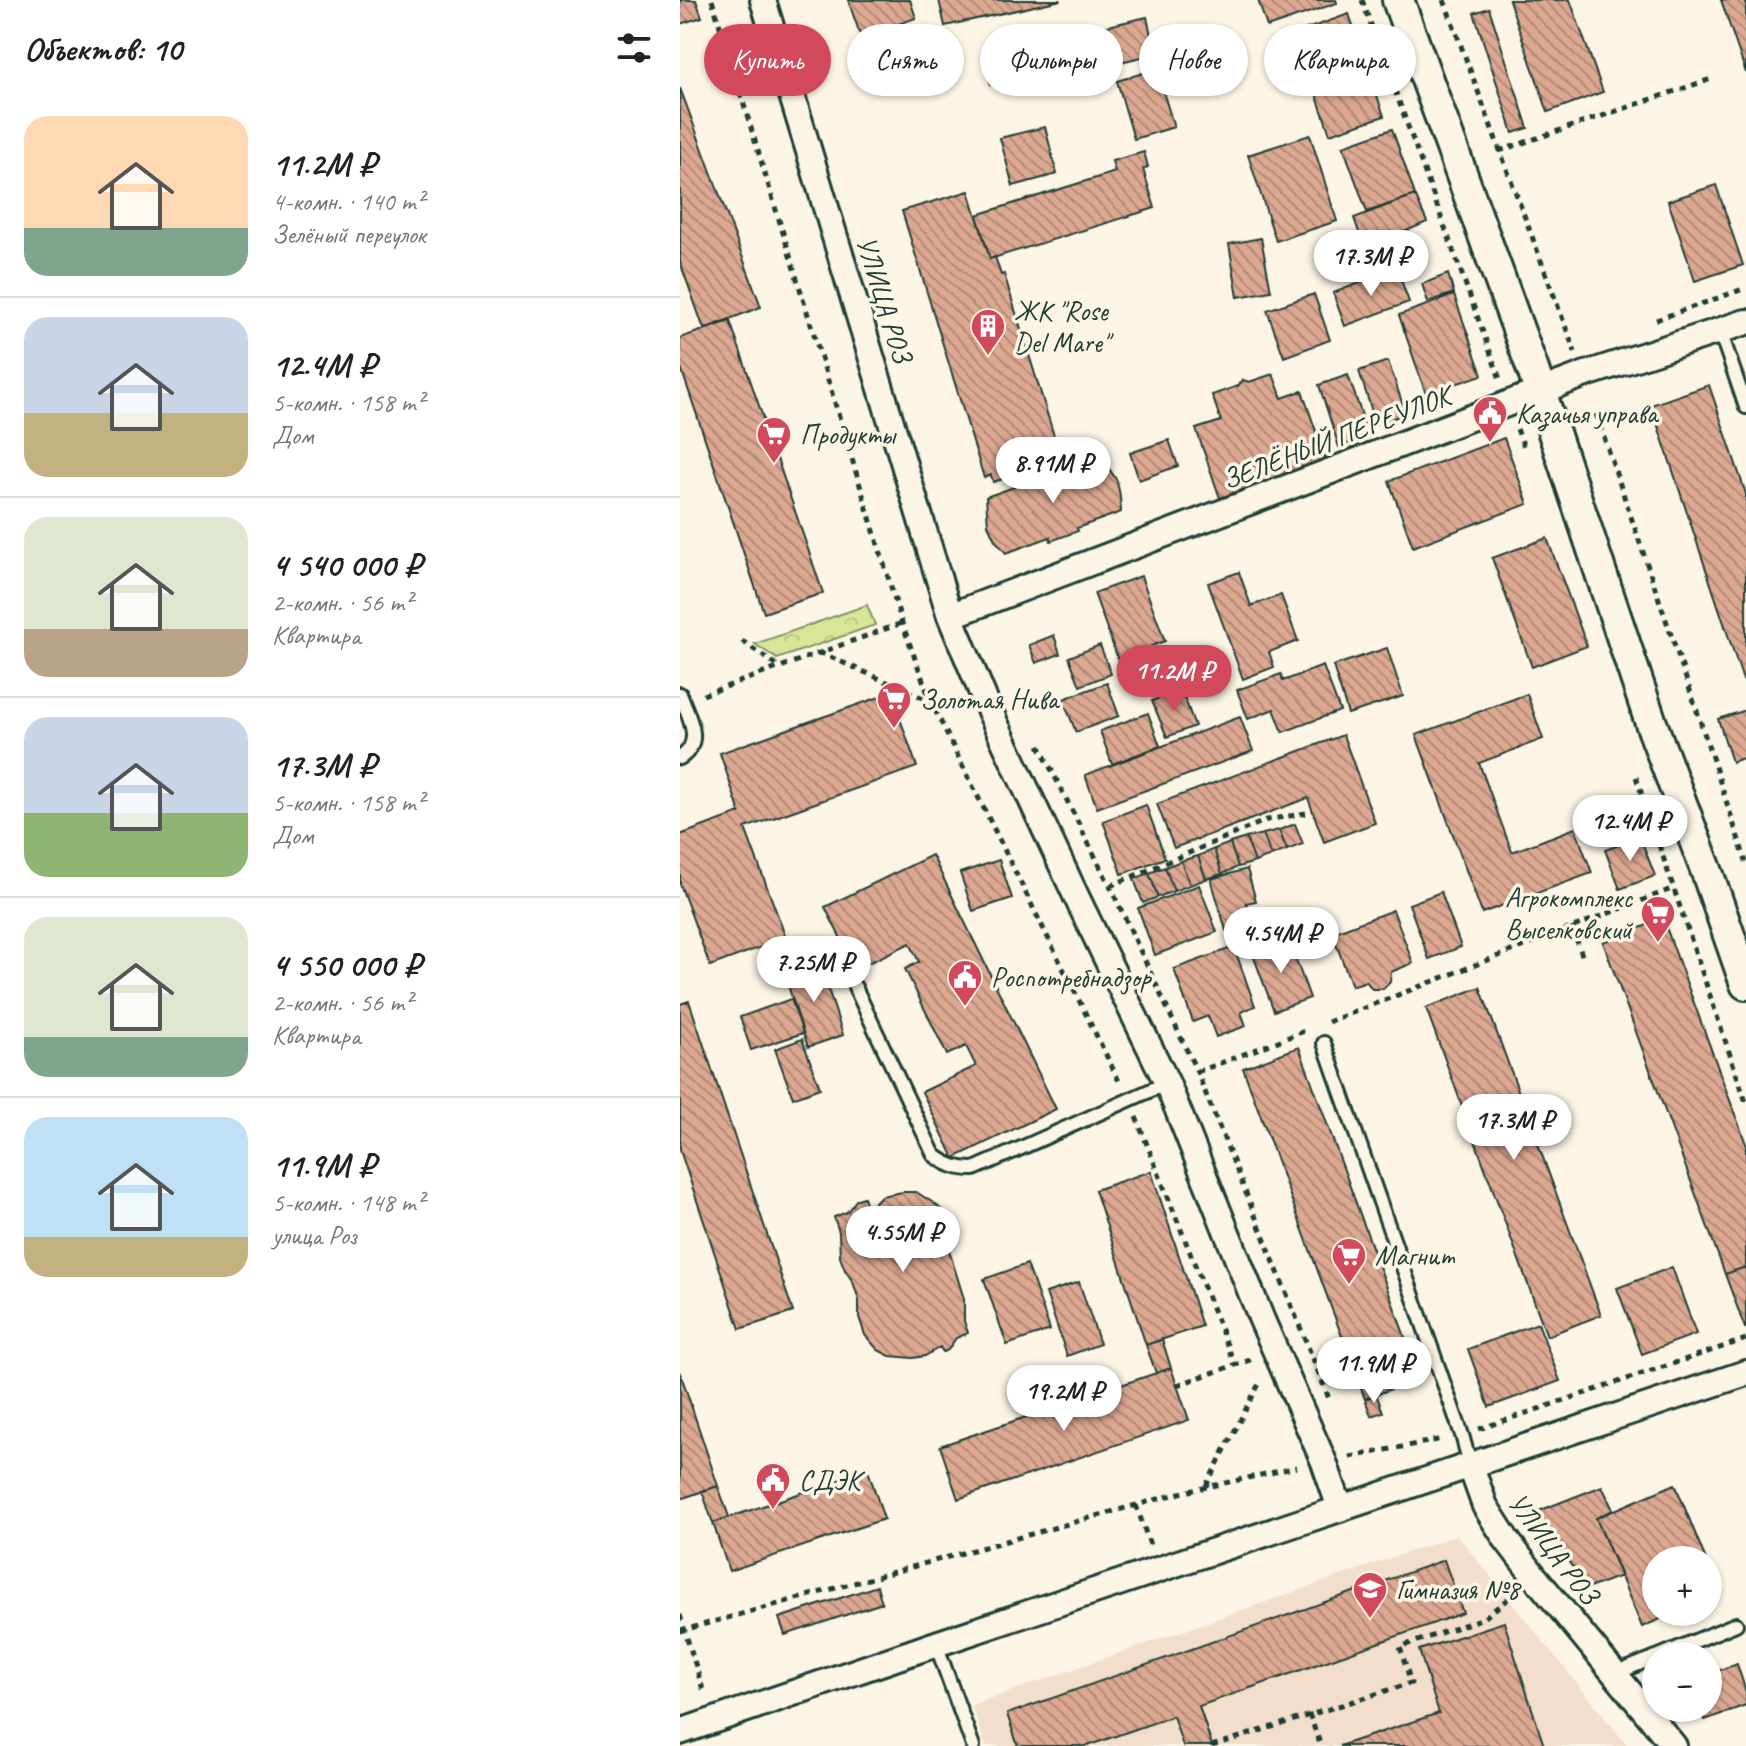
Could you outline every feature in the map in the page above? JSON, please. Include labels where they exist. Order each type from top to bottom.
[{"type":"street","name":"УЛИЦА РОЗ","points":[[763,0],[950,616],[987,705],[1167,1083],[1324,1462],[1340,1508]]},
{"type":"street","points":[[1398,0],[1541,392],[1651,723],[1746,984]]},
{"type":"street","name":"ЗЕЛЁНЫЙ ПЕРЕУЛОК","points":[[950,616],[1583,375],[1746,322]]},
{"type":"street","points":[[680,1732],[1746,1373]]},
{"type":"street","name":"УЛИЦА РОЗ","points":[[1470,1464],[1485,1506],[1506,1539],[1674,1746]]},
{"type":"lane","points":[[1720,331],[1746,407]]},
{"type":"lane","points":[[680,758],[690,751],[694,737],[682,698]]},
{"type":"lane","points":[[855,987],[934,1155],[947,1165],[974,1169],[1167,1083]]},
{"type":"lane","name":"УЛИЦА РОЗ","points":[[1324,1043],[1470,1464]]},
{"type":"lane","points":[[1692,1642],[1736,1624]]},
{"type":"lane","points":[[936,1644],[973,1746]]},
{"type":"lane","points":[[1614,1674],[1642,1662]]},
{"type":"path","points":[[1362,0],[1501,383]]},
{"type":"path","points":[[1444,0],[1575,353]]},
{"type":"path","points":[[1499,151],[1714,78]]},
{"type":"path","points":[[1596,414],[1746,862]]},
{"type":"path","points":[[1517,428],[1522,443]]},
{"type":"path","points":[[682,698],[902,623]]},
{"type":"path","points":[[742,641],[779,667]]},
{"type":"path","points":[[819,652],[931,702]]},
{"type":"path","points":[[1110,886],[1267,820],[1306,813]]},
{"type":"path","points":[[1167,1083],[1674,888]]},
{"type":"path","points":[[1572,927],[1583,958]]},
{"type":"path","points":[[682,1630],[1205,1487],[1462,1435],[1746,1339]]},
{"type":"path","points":[[1177,1385],[1276,1352]]},
{"type":"path","points":[[1205,1487],[1276,1352]]},
{"type":"path","points":[[1136,1505],[1158,1569]]},
{"type":"path","points":[[1212,1746],[1411,1683],[1400,1647],[1484,1618],[1535,1577]]},
{"type":"path","points":[[680,1615],[682,1630],[704,1693]]},
{"type":"path","points":[[1309,1714],[1321,1746]]},
{"type":"shaded area","name":"Гимназия №8","points":[[1457,1535],[1628,1746],[986,1746],[971,1705]]},
{"type":"green space","points":[[867,605],[875,625],[777,659],[755,644]]},
{"type":"building","points":[[680,0],[696,0],[702,17],[680,24]]},
{"type":"building","points":[[848,0],[910,0],[916,18],[899,24],[856,24]]},
{"type":"building","points":[[939,0],[1061,0],[954,24],[945,24]]},
{"type":"building","points":[[1258,0],[1336,0],[1337,3],[1276,24],[1266,24]]},
{"type":"building","points":[[1509,0],[1570,0],[1603,92],[1548,112]]},
{"type":"building","points":[[1721,0],[1746,0],[1746,73]]},
{"type":"building","points":[[1489,8],[1528,128],[1513,133],[1474,13]]},
{"type":"building","points":[[1349,14],[1352,24],[1321,24]]},
{"type":"building","points":[[1147,17],[1149,24],[1139,24],[1139,58],[1123,61],[1123,24],[1116,24]]},
{"type":"building","points":[[1139,74],[1139,96],[1164,96],[1174,127],[1134,139],[1121,96],[1123,79]]},
{"type":"building","points":[[680,88],[761,307],[704,329],[680,262]]},
{"type":"building","points":[[1317,96],[1377,96],[1384,116],[1330,134]]},
{"type":"building","points":[[1045,127],[1057,174],[1013,186],[1000,138]]},
{"type":"building","points":[[1392,129],[1415,195],[1367,212],[1343,146]]},
{"type":"building","points":[[1310,135],[1337,221],[1276,241],[1248,155]]},
{"type":"building","name":"ЖК \"Rose Del Mare\"","points":[[1144,152],[1148,167],[1143,169],[1155,208],[990,259],[977,215],[1115,172],[1112,161]]},
{"type":"building","points":[[1716,185],[1743,265],[1695,281],[1668,201]]},
{"type":"building","name":"ЖК \"Rose Del Mare\"","points":[[969,191],[990,259],[995,257],[1001,275],[1004,274],[1055,439],[1046,442],[1050,458],[1045,459],[1047,466],[993,482],[991,475],[984,478],[902,211]]},
{"type":"building","points":[[1415,195],[1427,222],[1365,249],[1354,218]]},
{"type":"building","points":[[1261,238],[1271,291],[1238,297],[1229,244]]},
{"type":"building","points":[[1397,269],[1409,302],[1345,326],[1333,293]]},
{"type":"building","points":[[1448,274],[1454,293],[1428,302],[1422,284]]},
{"type":"building","points":[[1314,294],[1330,340],[1284,357],[1267,310]]},
{"type":"building","points":[[1454,295],[1482,375],[1426,394],[1399,315]]},
{"type":"building","points":[[730,321],[823,593],[764,613],[680,365],[680,338]]},
{"type":"building","points":[[1388,361],[1406,414],[1376,424],[1359,371]]},
{"type":"building","points":[[1273,374],[1282,398],[1302,391],[1326,460],[1220,498],[1196,429],[1221,421],[1212,395],[1238,386],[1243,380],[1249,382]]},
{"type":"building","points":[[1348,375],[1369,436],[1339,447],[1319,385]]},
{"type":"building","points":[[1709,385],[1746,494],[1746,679],[1743,680],[1651,405]]},
{"type":"building","points":[[1504,438],[1528,504],[1413,547],[1389,481]]},
{"type":"building","points":[[1169,440],[1178,466],[1139,480],[1130,453]]},
{"type":"building","points":[[1101,456],[1117,481],[1121,512],[1051,541],[1050,537],[1006,553],[988,525],[986,497]]},
{"type":"building","points":[[1547,538],[1587,646],[1532,667],[1492,558]]},
{"type":"building","points":[[1239,572],[1251,606],[1281,595],[1298,641],[1269,652],[1274,667],[1243,679],[1208,583]]},
{"type":"building","points":[[1141,576],[1165,641],[1118,659],[1094,593]]},
{"type":"building","points":[[1054,635],[1060,654],[1036,663],[1029,645]]},
{"type":"building","points":[[1100,645],[1111,674],[1080,686],[1069,657]]},
{"type":"building","points":[[1387,648],[1403,696],[1348,714],[1333,666]]},
{"type":"building","points":[[1323,666],[1340,711],[1283,732],[1274,709],[1248,719],[1237,690],[1281,674],[1283,681]]},
{"type":"building","points":[[1107,683],[1119,716],[1076,732],[1063,699]]},
{"type":"building","points":[[1181,689],[1195,726],[1167,737],[1152,701]]},
{"type":"building","points":[[891,693],[917,767],[745,828],[786,938],[710,966],[680,884],[680,835],[740,813],[720,753]]},
{"type":"building","points":[[1527,694],[1543,739],[1479,763],[1512,852],[1575,828],[1592,873],[1482,913],[1416,735]]},
{"type":"building","points":[[1746,710],[1746,757],[1732,762],[1718,719]]},
{"type":"building","points":[[1148,713],[1160,746],[1112,764],[1100,731]]},
{"type":"building","points":[[1240,717],[1253,751],[1097,808],[1085,775]]},
{"type":"building","points":[[1343,735],[1375,823],[1324,842],[1308,798],[1174,848],[1157,804]]},
{"type":"building","points":[[1146,805],[1165,858],[1122,874],[1103,821]]},
{"type":"building","points":[[1295,824],[1303,844],[1287,850],[1279,830]]},
{"type":"building","points":[[1279,830],[1287,850],[1271,856],[1263,834]]},
{"type":"building","points":[[1263,834],[1271,856],[1255,862],[1246,838]]},
{"type":"building","points":[[1640,837],[1655,876],[1620,889],[1605,850]]},
{"type":"building","points":[[1246,838],[1255,862],[1238,867],[1230,843]]},
{"type":"building","points":[[1230,843],[1238,867],[1222,874],[1214,849]]},
{"type":"building","points":[[1214,849],[1222,874],[1206,879],[1198,856]]},
{"type":"building","name":"Роспотребнадзор","points":[[932,855],[1056,1109],[954,1158],[922,1092],[976,1066],[966,1046],[947,1055],[905,969],[919,962],[910,943],[856,969],[825,907]]},
{"type":"building","points":[[1198,856],[1206,879],[1190,885],[1181,861]]},
{"type":"building","points":[[999,860],[1012,898],[973,911],[960,873]]},
{"type":"building","points":[[1181,861],[1190,885],[1174,891],[1165,867]]},
{"type":"building","points":[[1165,867],[1174,891],[1158,897],[1149,873]]},
{"type":"building","points":[[1247,869],[1256,901],[1246,903],[1252,923],[1226,930],[1211,879]]},
{"type":"building","points":[[1149,873],[1158,897],[1143,903],[1134,879]]},
{"type":"building","points":[[1199,885],[1217,932],[1155,955],[1138,908]]},
{"type":"building","points":[[1441,892],[1461,947],[1429,959],[1409,904]]},
{"type":"building","points":[[1393,910],[1413,963],[1391,972],[1390,982],[1383,989],[1372,989],[1366,981],[1352,986],[1332,933]]},
{"type":"building","points":[[1663,919],[1746,1144],[1746,1267],[1725,1274],[1603,942]]},
{"type":"building","points":[[1288,938],[1310,998],[1274,1011],[1252,952]]},
{"type":"building","points":[[1234,947],[1255,1006],[1241,1012],[1246,1026],[1216,1037],[1208,1016],[1193,1022],[1174,969]]},
{"type":"building","points":[[819,961],[843,1035],[808,1047],[784,973]]},
{"type":"building","points":[[1480,987],[1601,1315],[1547,1336],[1426,1008]]},
{"type":"building","points":[[791,999],[803,1033],[751,1050],[740,1017]]},
{"type":"building","points":[[689,1001],[793,1312],[740,1329],[680,1150],[680,1004]]},
{"type":"building","points":[[802,1039],[820,1088],[793,1098],[775,1049]]},
{"type":"building","points":[[1299,1047],[1420,1378],[1365,1399],[1243,1068]]},
{"type":"building","points":[[1151,1171],[1202,1326],[1146,1345],[1095,1190]]},
{"type":"building","points":[[916,1192],[944,1212],[952,1233],[949,1250],[964,1299],[964,1321],[968,1333],[956,1338],[948,1350],[943,1352],[940,1347],[925,1356],[913,1358],[890,1356],[878,1350],[865,1335],[859,1317],[859,1300],[840,1257],[839,1232],[834,1217],[847,1212],[857,1199],[864,1197],[870,1207],[881,1196]]},
{"type":"building","points":[[1027,1264],[1050,1330],[1007,1345],[984,1279]]},
{"type":"building","points":[[1672,1267],[1696,1334],[1642,1354],[1617,1288]]},
{"type":"building","points":[[1746,1267],[1746,1328],[1745,1328],[1725,1274]]},
{"type":"building","points":[[1079,1282],[1100,1344],[1067,1356],[1046,1293]]},
{"type":"building","points":[[1538,1323],[1560,1381],[1489,1407],[1468,1349]]},
{"type":"building","points":[[1162,1339],[1171,1368],[1156,1373],[1146,1345]]},
{"type":"building","points":[[1171,1368],[1189,1420],[958,1499],[940,1446]]},
{"type":"building","points":[[680,1372],[718,1486],[680,1499]]},
{"type":"building","points":[[1376,1394],[1383,1412],[1371,1416],[1365,1399]]},
{"type":"building","points":[[868,1470],[884,1519],[729,1571],[713,1523]]},
{"type":"building","points":[[1675,1484],[1700,1546],[1642,1546],[1644,1626],[1642,1627],[1596,1518]]},
{"type":"building","points":[[718,1486],[729,1517],[713,1523],[702,1491]]},
{"type":"building","points":[[1602,1486],[1613,1510],[1596,1518],[1621,1576],[1589,1588],[1531,1514]]},
{"type":"building","points":[[1444,1560],[1463,1613],[1199,1706],[1212,1746],[1183,1746],[1173,1716],[1087,1746],[1018,1746],[1007,1714]]},
{"type":"building","points":[[877,1586],[882,1603],[785,1635],[779,1618]]},
{"type":"building","points":[[1504,1622],[1544,1746],[1339,1746],[1439,1713],[1419,1650]]},
{"type":"building","points":[[1737,1664],[1746,1692],[1746,1705],[1722,1714],[1722,1669]]},
{"type":"place","name":"ЖК \"Rose Del Mare\"","points":[[988,357]]},
{"type":"place","name":"Казачья управа","points":[[1490,444]]},
{"type":"place","name":"Продукты","points":[[774,465]]},
{"type":"place","name":"Золотая Нива","points":[[894,730]]},
{"type":"place","name":"Агрокомплекс Выселковский","points":[[1658,944]]},
{"type":"place","name":"Роспотребнадзор","points":[[965,1008]]},
{"type":"place","name":"Магнит","points":[[1349,1286]]},
{"type":"place","name":"СДЭК","points":[[773,1511]]},
{"type":"place","name":"Гимназия №8","points":[[1370,1620]]}]
